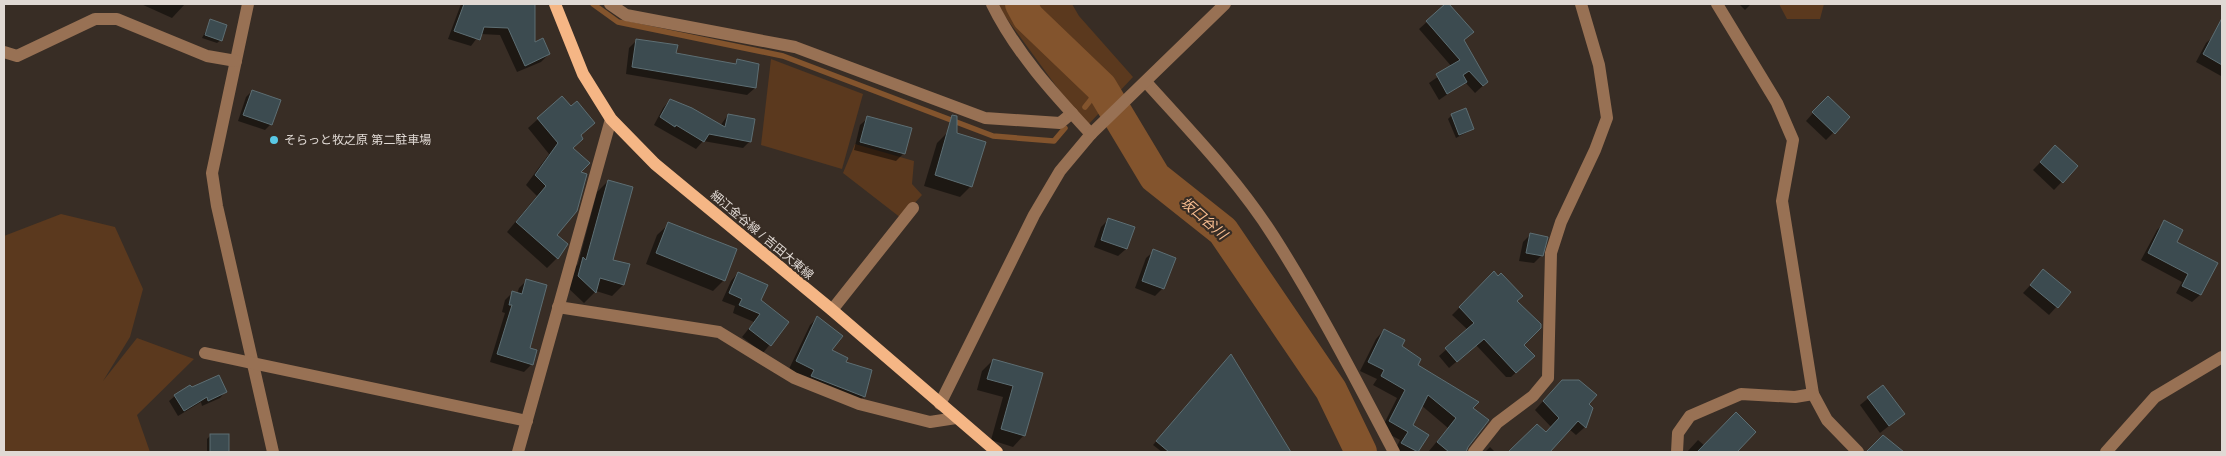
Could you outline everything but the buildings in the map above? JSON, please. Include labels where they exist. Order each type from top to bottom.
[{"type":"main road","name":"細江金谷線 / 吉田大東線","points":[[555,4],[583,74],[611,119],[655,164],[832,310],[997,452]]},
{"type":"street","points":[[248,4],[212,173],[217,206],[273,452]]},
{"type":"street","points":[[610,4],[626,15],[795,47],[986,118],[1060,123],[1072,113]]},
{"type":"street","points":[[992,4],[1007,34],[1072,113],[1095,130]]},
{"type":"street","points":[[940,404],[1034,215],[1060,171],[1095,130],[1225,4]]},
{"type":"street","points":[[1474,452],[1497,423],[1533,396],[1548,378],[1551,253],[1561,222],[1595,150],[1607,118],[1599,65],[1581,4]]},
{"type":"street","points":[[1718,4],[1777,103],[1793,140],[1782,201],[1812,394],[1827,420],[1858,452]]},
{"type":"street","points":[[4,52],[17,56],[95,19],[117,19],[207,56],[236,61]]},
{"type":"street","points":[[1143,85],[1228,175],[1274,236],[1339,347],[1394,452]]},
{"type":"street","points":[[518,452],[611,119]]},
{"type":"street","points":[[832,310],[912,208]]},
{"type":"street","points":[[558,307],[719,332],[794,378],[859,404],[930,422],[956,418]]},
{"type":"street","points":[[205,354],[526,420]]},
{"type":"street","points":[[2106,452],[2156,397],[2222,357]]},
{"type":"street","points":[[1676,452],[1678,433],[1690,416],[1741,394],[1795,397],[1812,394]]},
{"type":"shaded area","points":[[996,4],[1072,4],[1079,16],[1133,77],[1086,127]]},
{"type":"shaded area","points":[[1779,4],[1824,4],[1820,19],[1787,19]]},
{"type":"shaded area","points":[[771,59],[863,94],[842,169],[761,145]]},
{"type":"shaded area","points":[[855,144],[914,161],[912,184],[922,195],[901,218],[843,173]]},
{"type":"shaded area","points":[[61,214],[115,227],[143,289],[130,337],[103,381],[137,338],[194,359],[137,415],[150,452],[4,452],[4,236]]},
{"type":"waterway","points":[[593,4],[618,22],[783,56],[993,136],[1054,141],[1065,128]]},
{"type":"waterway","name":"坂口谷川","points":[[1021,4],[1028,17],[1101,87],[1155,177],[1223,231],[1331,390],[1361,452]]},
{"type":"waterway","points":[[1085,107],[1101,87]]},
{"type":"place","name":"そらっと牧之原 第二駐車場","points":[[274,140]]}]
